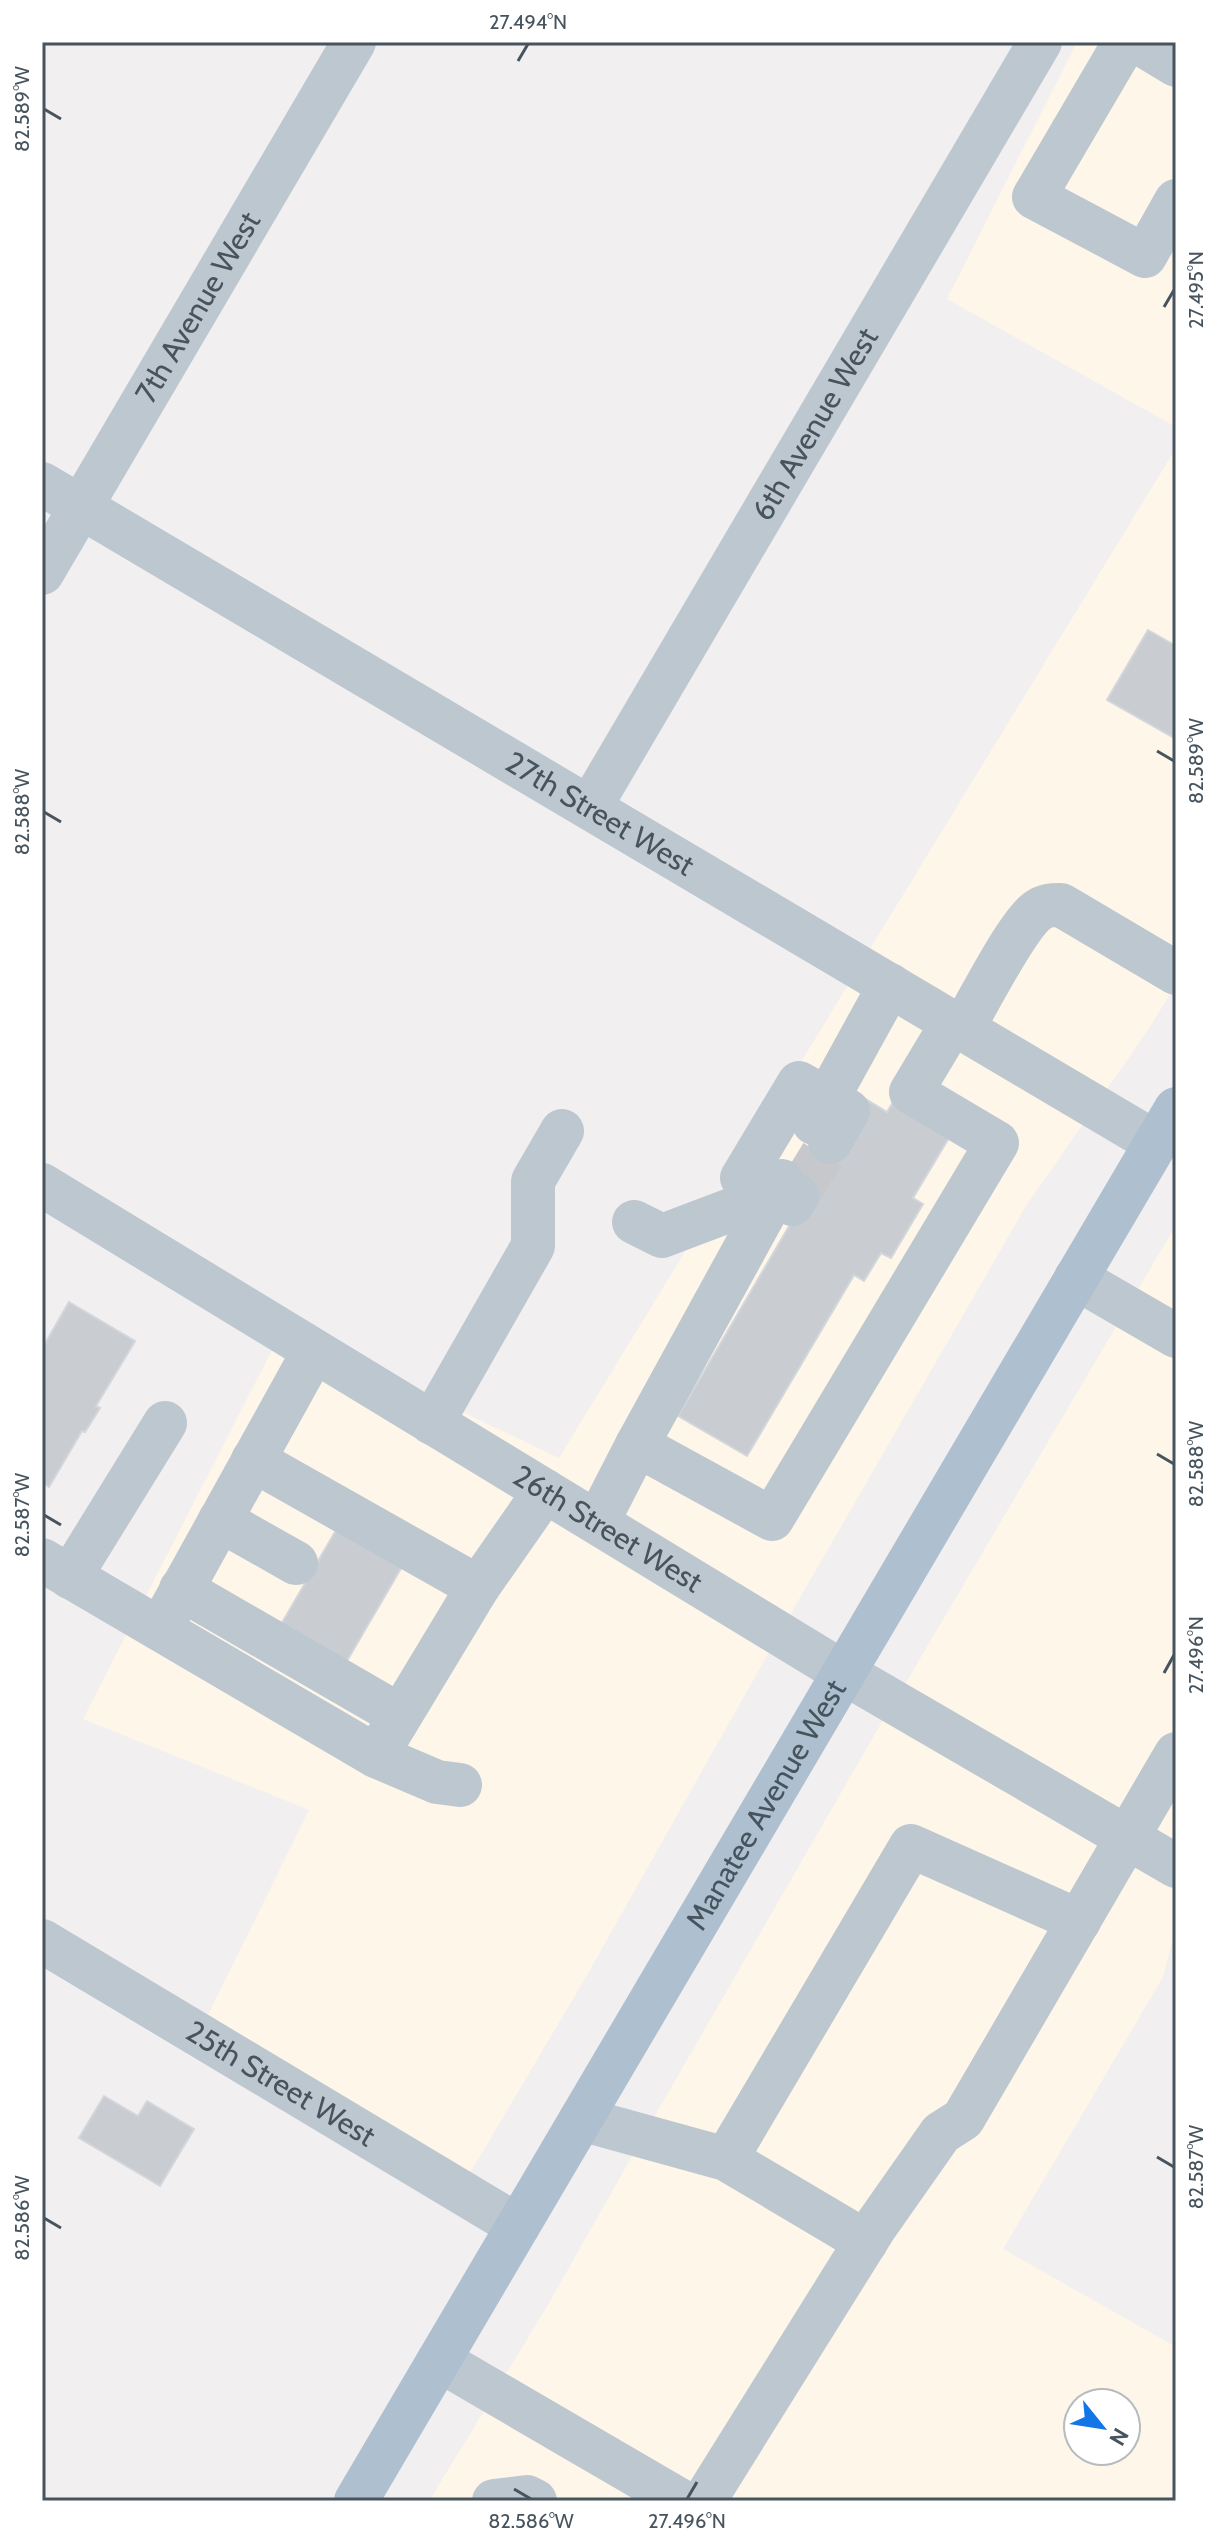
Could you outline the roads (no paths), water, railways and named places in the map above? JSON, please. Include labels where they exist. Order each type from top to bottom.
[{"type":"main road","name":"Manatee Avenue West","points":[[356,2501],[1166,1126]]},
{"type":"street","name":"7th Avenue West","points":[[42,573],[354,42]]},
{"type":"street","name":"6th Avenue West","points":[[590,807],[1040,42]]},
{"type":"street","points":[[1125,42],[1034,197],[1145,256],[1176,201]]},
{"type":"street","points":[[1138,42],[1176,65]]},
{"type":"street","name":"27th Street West","points":[[42,484],[958,1025],[1166,1126]]},
{"type":"street","points":[[637,1445],[772,1519],[997,1143],[911,1092],[1022,928],[1034,913],[1047,905],[1061,905],[1176,973]]},
{"type":"street","points":[[778,1197],[742,1178],[799,1083],[822,1124],[890,985]]},
{"type":"street","points":[[432,1423],[533,1246],[533,1181],[562,1131]]},
{"type":"street","name":"26th Street West","points":[[42,1185],[844,1673],[1176,1866]]},
{"type":"street","points":[[598,1521],[637,1445],[778,1197]]},
{"type":"street","points":[[634,1222],[662,1236],[728,1211],[778,1197]]},
{"type":"street","points":[[1076,1278],[1176,1336]]},
{"type":"street","points":[[160,1629],[314,1351]]},
{"type":"street","points":[[165,1423],[56,1569],[376,1756],[437,1782],[460,1785]]},
{"type":"street","points":[[253,1460],[478,1587]]},
{"type":"street","points":[[376,1756],[478,1587],[545,1491]]},
{"type":"street","points":[[220,1520],[296,1563]]},
{"type":"street","points":[[181,1589],[399,1715]]},
{"type":"street","points":[[704,2501],[866,2242],[941,2133],[963,2119],[1176,1754]]},
{"type":"street","points":[[726,2159],[911,1846],[1079,1921]]},
{"type":"street","name":"25th Street West","points":[[42,1941],[518,2226]]},
{"type":"street","points":[[581,2119],[726,2159],[866,2242]]},
{"type":"street","points":[[439,2360],[681,2501]]},
{"type":"street","points":[[494,2501],[527,2497],[535,2501]]},
{"type":"tunnel","points":[[799,1192],[830,1142]]}]
